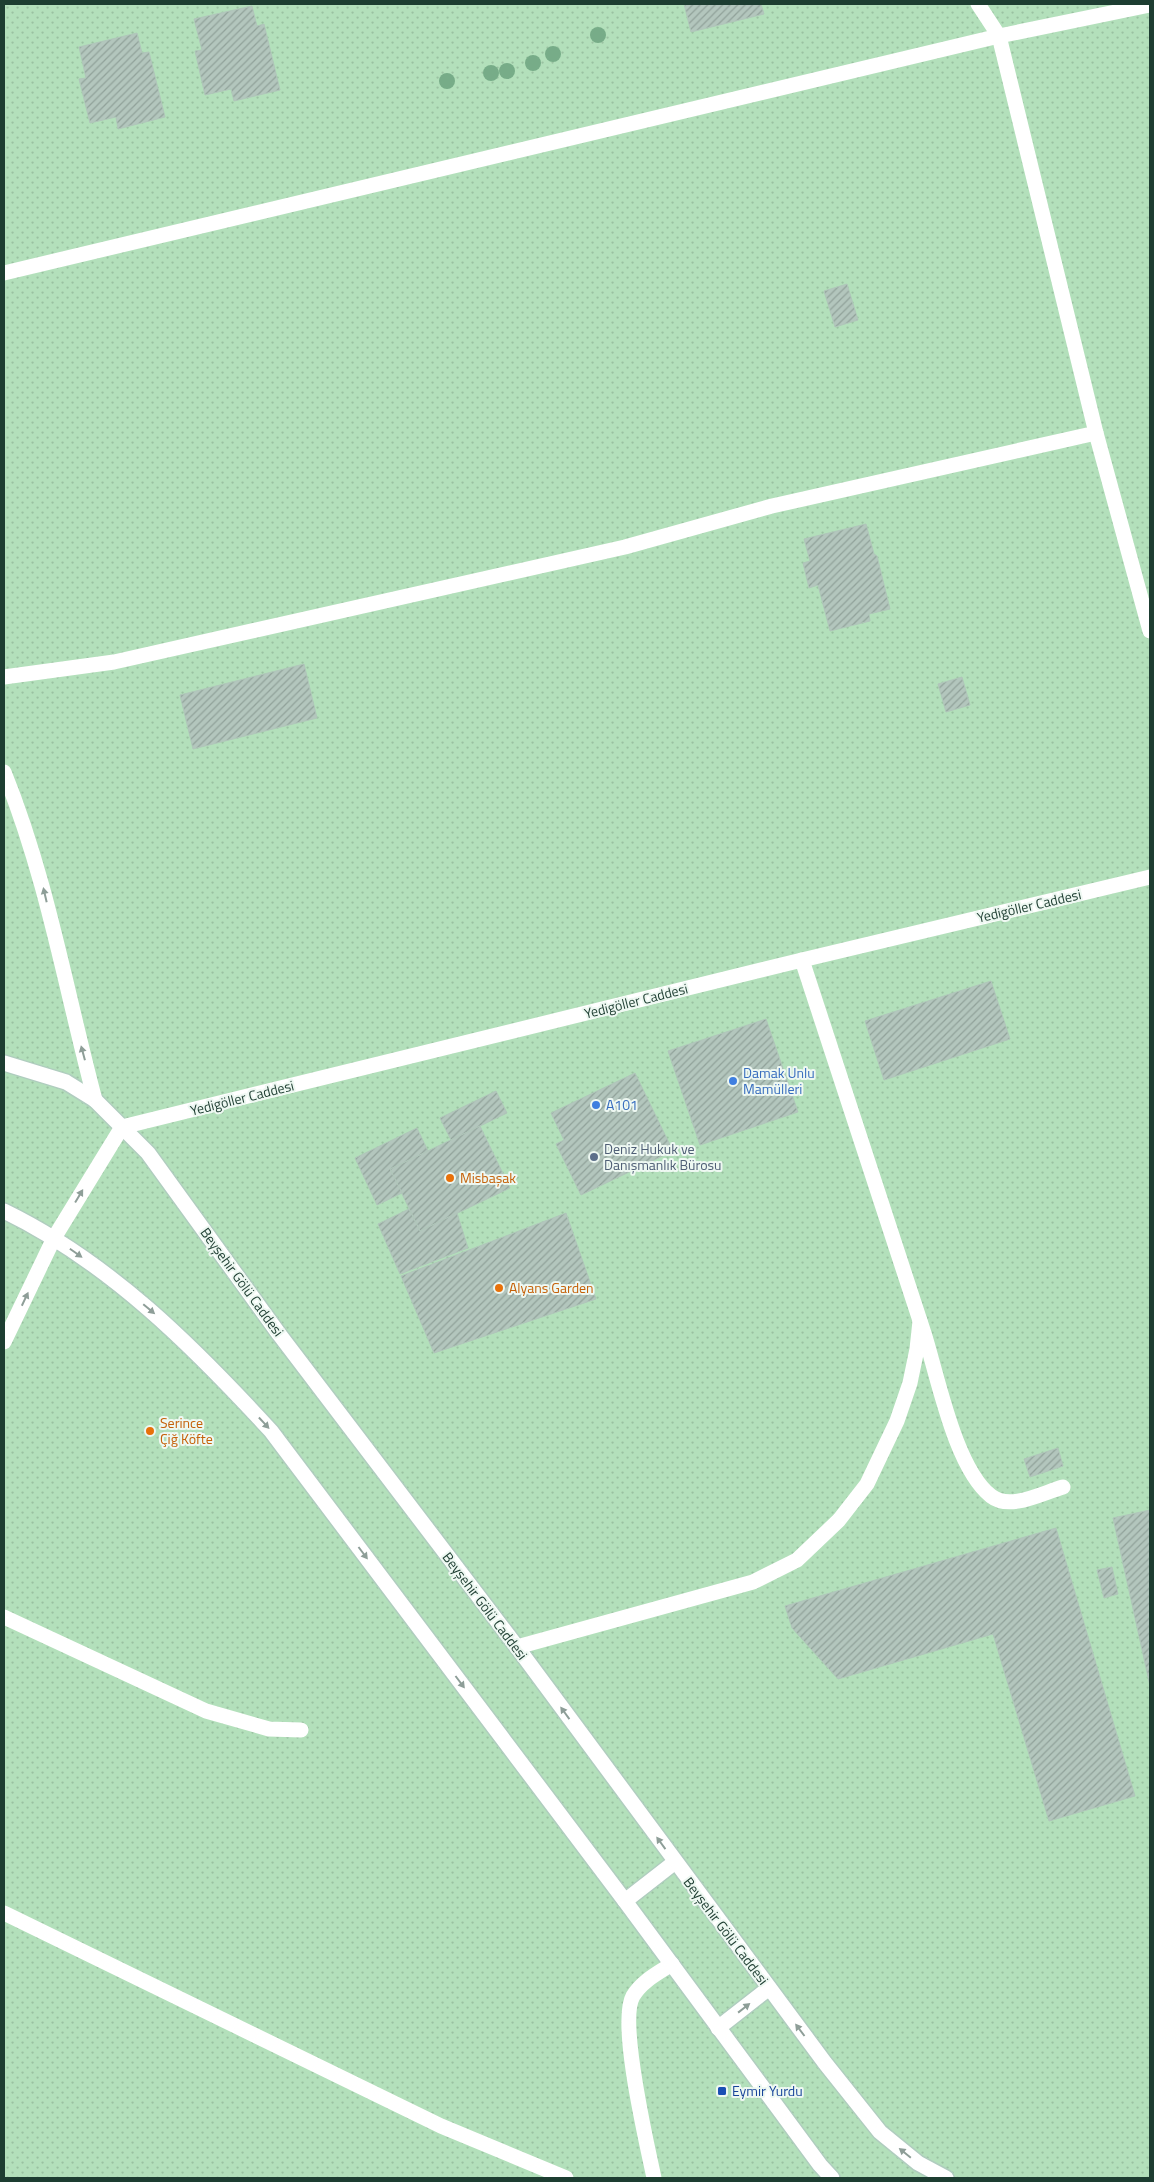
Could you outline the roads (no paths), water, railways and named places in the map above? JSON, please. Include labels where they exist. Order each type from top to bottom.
[{"type":"street","points":[[978,4],[999,36],[1096,433],[1150,631]]},
{"type":"street","points":[[4,273],[999,36],[1150,5]]},
{"type":"street","points":[[4,677],[114,662],[625,548],[772,506],[1096,433]]},
{"type":"street","points":[[4,772],[20,810],[40,874],[74,1023],[96,1100]]},
{"type":"street","name":"Yedigöller Caddesi","points":[[122,1126],[1150,877]]},
{"type":"street","points":[[802,960],[920,1321],[952,1428],[969,1468],[982,1488],[1000,1502],[1013,1502],[1063,1487]]},
{"type":"street","name":"Beyşehir Gölü Caddesi","points":[[4,1063],[66,1082],[96,1100],[148,1153],[285,1342],[516,1647],[769,1988],[880,2132],[918,2163],[946,2178]]},
{"type":"street","points":[[4,1342],[54,1238],[122,1126]]},
{"type":"street","points":[[4,1211],[54,1238],[112,1278],[174,1331],[225,1380],[271,1431],[626,1901],[820,2165],[832,2178]]},
{"type":"street","points":[[516,1647],[753,1582],[797,1560],[839,1520],[867,1484],[897,1421],[910,1383],[918,1349],[920,1321]]},
{"type":"street","points":[[4,1617],[206,1712],[269,1729],[300,1730]]},
{"type":"street","points":[[626,1901],[675,1862]]},
{"type":"street","points":[[4,1913],[440,2126],[566,2178]]},
{"type":"street","points":[[654,2178],[631,2056],[628,2027],[632,1997],[647,1980],[672,1964]]},
{"type":"street","points":[[718,2028],[769,1988]]},
{"type":"place","name":"Damak Unlu Mamülleri","points":[[733,1081]]},
{"type":"place","name":"A101","points":[[596,1105]]},
{"type":"place","name":"Deniz Hukuk ve Danışmanlık Bürosu","points":[[594,1157]]},
{"type":"place","name":"Misbaşak","points":[[450,1178]]},
{"type":"place","name":"Alyans Garden","points":[[499,1288]]},
{"type":"place","name":"Serince Çiğ Köfte","points":[[150,1431]]},
{"type":"place","name":"Eymir Yurdu","points":[[722,2091]]}]
